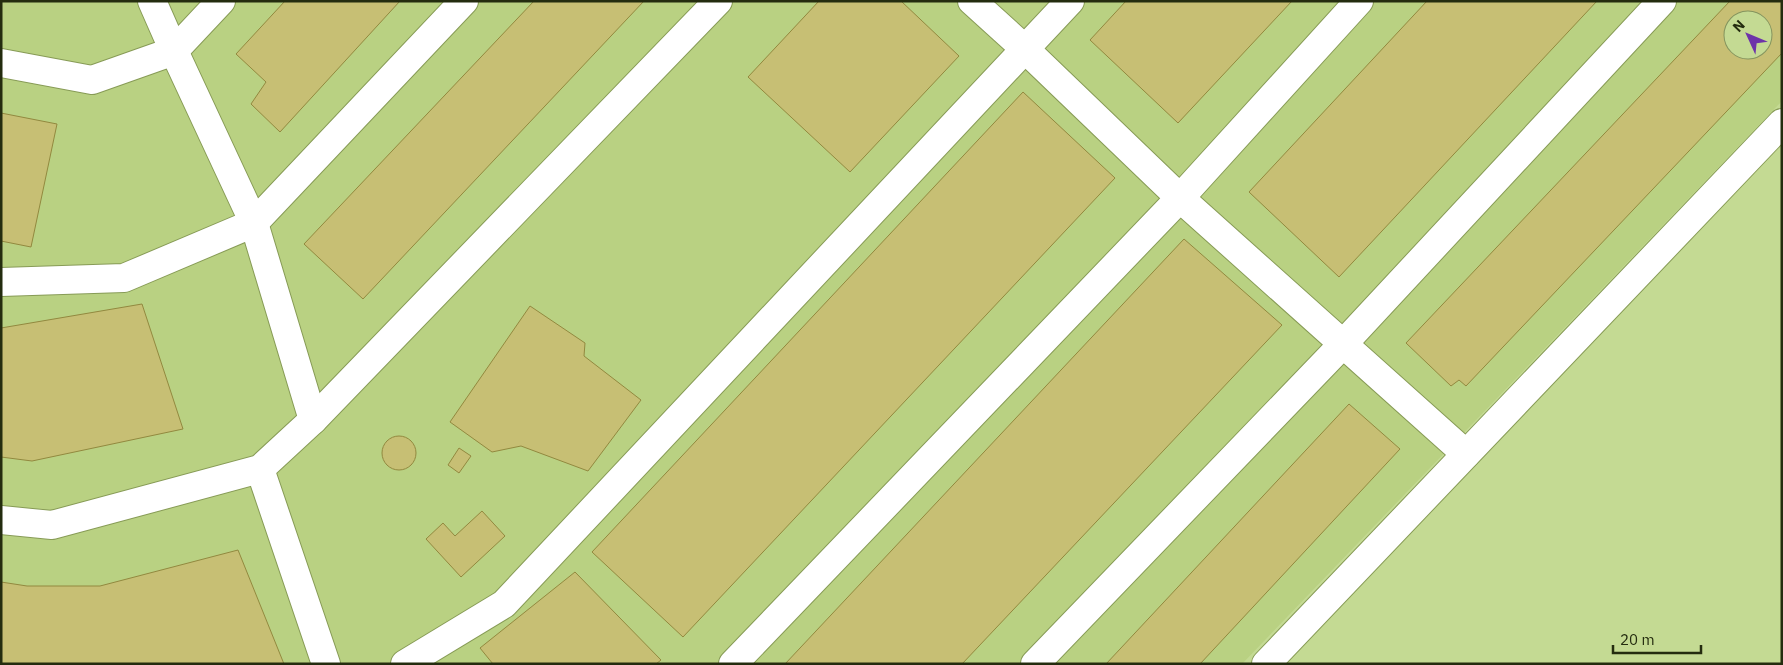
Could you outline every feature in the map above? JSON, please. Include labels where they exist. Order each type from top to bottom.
[{"type":"street","points":[[152,1],[254,224],[313,420]]},
{"type":"street","points":[[1,63],[92,80],[174,51],[221,1]]},
{"type":"street","points":[[1,282],[124,278],[254,224],[464,1]]},
{"type":"street","points":[[1,520],[52,525],[260,469],[313,420],[718,1]]},
{"type":"street","points":[[972,1],[1026,50],[1180,198],[1466,454]]},
{"type":"street","points":[[405,664],[504,604],[1070,1]]},
{"type":"street","points":[[733,664],[1180,198],[1359,1]]},
{"type":"street","points":[[1035,664],[1343,344],[1662,1]]},
{"type":"street","points":[[1266,664],[1782,123]]},
{"type":"street","points":[[260,469],[326,664]]},
{"type":"shaded area","points":[[1,1],[1782,1],[1782,101],[1242,664],[1,664]]},
{"type":"building","points":[[285,1],[400,1],[280,132],[251,104],[266,82],[236,54]]},
{"type":"building","points":[[534,1],[644,1],[363,299],[304,244]]},
{"type":"building","points":[[819,1],[901,1],[959,56],[850,172],[748,77]]},
{"type":"building","points":[[1126,1],[1292,1],[1178,123],[1090,40]]},
{"type":"building","points":[[1427,1],[1597,1],[1339,277],[1249,192]]},
{"type":"building","points":[[1730,1],[1782,1],[1782,53],[1466,386],[1459,380],[1451,386],[1406,343]]},
{"type":"building","points":[[1023,92],[1115,178],[683,637],[592,552]]},
{"type":"building","points":[[1,113],[57,124],[31,247],[1,241]]},
{"type":"building","points":[[1184,239],[1282,325],[962,664],[785,664]]},
{"type":"building","points":[[142,304],[183,429],[32,461],[1,457],[1,328]]},
{"type":"building","points":[[530,306],[585,343],[584,356],[641,400],[588,471],[521,446],[492,452],[450,422]]},
{"type":"building","points":[[1349,404],[1400,449],[1200,664],[1106,664]]},
{"type":"building","points":[[399,436],[411,441],[416,453],[411,465],[399,470],[387,465],[382,453],[387,441]]},
{"type":"building","points":[[459,448],[471,456],[459,473],[448,465]]},
{"type":"building","points":[[482,511],[505,536],[461,577],[426,539],[443,523],[455,536]]},
{"type":"building","points":[[238,550],[284,664],[1,664],[1,582],[27,586],[100,586]]},
{"type":"building","points":[[575,572],[661,660],[656,664],[493,664],[480,648]]}]
